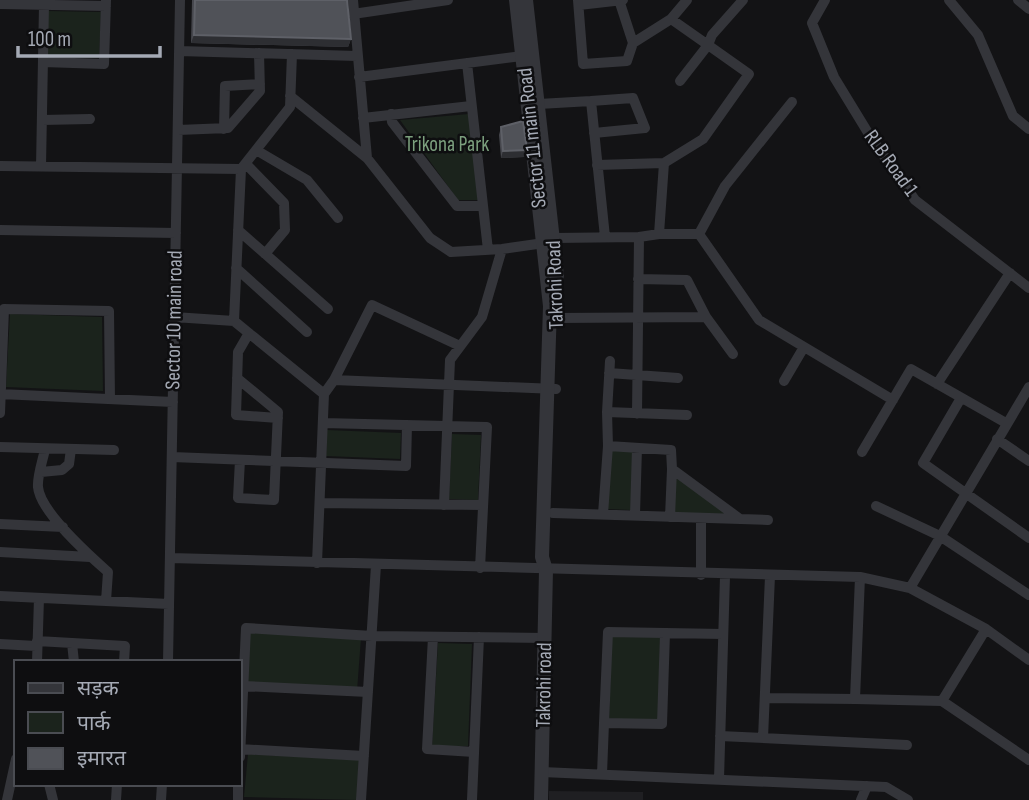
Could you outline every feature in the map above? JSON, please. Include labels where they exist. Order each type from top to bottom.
[{"type":"street","name":"Sector 10 main road","points":[[168,660],[180,0]]},
{"type":"street","points":[[353,0],[367,158]]},
{"type":"street","points":[[353,13],[448,0]]},
{"type":"street","name":"Sector 11 main Road","points":[[516,0],[528,56],[549,240],[552,388],[542,557],[546,570]]},
{"type":"street","name":"Takrohi Road","points":[[526,0],[528,56],[539,104],[558,318],[552,388],[552,556],[546,570]]},
{"type":"street","points":[[633,43],[671,19],[687,0]]},
{"type":"street","points":[[680,82],[708,45],[712,35],[743,0]]},
{"type":"street","name":"RLB Road 1","points":[[825,0],[812,23],[834,76],[870,136],[915,200],[1029,288]]},
{"type":"street","points":[[949,0],[978,35],[1013,116],[1029,129]]},
{"type":"street","points":[[1018,0],[1029,9]]},
{"type":"street","points":[[621,1],[633,43],[627,61],[583,64],[578,2],[621,1]]},
{"type":"street","points":[[0,4],[106,3],[104,64],[43,62]]},
{"type":"street","points":[[41,166],[44,5]]},
{"type":"street","points":[[597,165],[664,163],[703,139],[749,74],[671,19]]},
{"type":"street","points":[[179,51],[357,55]]},
{"type":"street","points":[[178,130],[229,128],[260,91],[259,53]]},
{"type":"street","points":[[234,321],[243,167],[290,107],[292,54]]},
{"type":"street","points":[[359,77],[528,56]]},
{"type":"street","points":[[467,63],[488,250]]},
{"type":"street","points":[[224,129],[225,86],[260,84]]},
{"type":"street","points":[[290,96],[367,158],[430,239],[451,252],[502,249],[549,240],[699,234]]},
{"type":"street","points":[[539,104],[633,98],[645,128],[594,133]]},
{"type":"street","points":[[591,102],[605,237]]},
{"type":"street","points":[[699,234],[725,186],[792,102]]},
{"type":"street","points":[[363,118],[471,106]]},
{"type":"street","points":[[391,114],[392,122],[457,206],[483,206]]},
{"type":"street","points":[[42,120],[90,119]]},
{"type":"street","points":[[256,150],[307,180],[338,218]]},
{"type":"street","points":[[659,234],[664,163]]},
{"type":"street","points":[[0,166],[243,167],[284,202],[285,230],[265,254]]},
{"type":"street","points":[[0,230],[176,233]]},
{"type":"street","points":[[238,230],[328,309]]},
{"type":"street","points":[[699,234],[758,320],[893,400]]},
{"type":"street","points":[[637,414],[639,237]]},
{"type":"street","points":[[444,505],[450,360],[482,317],[502,249]]},
{"type":"street","points":[[236,268],[307,332]]},
{"type":"street","points":[[937,384],[1010,273]]},
{"type":"street","points":[[638,279],[687,280],[706,317],[733,354]]},
{"type":"street","points":[[317,563],[324,394],[334,380],[372,305],[460,346]]},
{"type":"street","points":[[0,413],[4,309],[109,311],[110,399]]},
{"type":"street","points":[[174,317],[234,321],[324,394]]},
{"type":"street","points":[[558,318],[706,317]]},
{"type":"street","points":[[249,333],[238,352],[236,415],[278,418]]},
{"type":"street","points":[[784,381],[804,347]]},
{"type":"street","points":[[603,514],[610,361]]},
{"type":"street","points":[[862,452],[911,369],[1006,424]]},
{"type":"street","points":[[609,373],[678,378]]},
{"type":"street","points":[[237,378],[278,412],[274,500],[238,498],[240,460]]},
{"type":"street","points":[[334,380],[552,388]]},
{"type":"street","points":[[910,588],[1029,387]]},
{"type":"street","points":[[0,394],[173,402]]},
{"type":"street","points":[[961,398],[923,463],[1029,538]]},
{"type":"street","points":[[607,412],[687,415]]},
{"type":"street","points":[[323,423],[487,427],[480,568]]},
{"type":"street","points":[[172,457],[406,466],[407,425]]},
{"type":"street","points":[[997,439],[1029,461]]},
{"type":"street","points":[[608,446],[671,450],[670,517]]},
{"type":"street","points":[[0,447],[114,450]]},
{"type":"street","points":[[635,515],[637,448]]},
{"type":"street","points":[[45,449],[38,488],[63,527],[90,557],[108,572],[106,601]]},
{"type":"street","points":[[41,472],[62,470],[69,464],[71,449]]},
{"type":"street","points":[[672,469],[740,519]]},
{"type":"street","points":[[320,503],[483,505]]},
{"type":"street","points":[[876,506],[940,536],[1029,595]]},
{"type":"street","points":[[553,513],[768,520]]},
{"type":"street","points":[[701,518],[701,575]]},
{"type":"street","points":[[0,524],[63,527]]},
{"type":"street","points":[[0,552],[90,557]]},
{"type":"street","points":[[170,558],[725,576],[859,577],[910,588],[986,629],[1029,660]]},
{"type":"street","points":[[362,800],[376,565]]},
{"type":"street","name":"Takrohi road","points":[[541,800],[546,570]]},
{"type":"street","points":[[719,779],[725,576]]},
{"type":"street","points":[[763,738],[770,576]]},
{"type":"street","points":[[855,699],[859,577]]},
{"type":"street","points":[[0,596],[169,604]]},
{"type":"street","points":[[37,660],[39,598]]},
{"type":"street","points":[[242,707],[246,628],[372,636],[545,638]]},
{"type":"street","points":[[942,701],[986,629]]},
{"type":"street","points":[[602,774],[608,632],[723,634]]},
{"type":"street","points":[[604,723],[662,724],[665,633]]},
{"type":"street","points":[[433,637],[427,749],[474,751]]},
{"type":"street","points":[[472,800],[479,637]]},
{"type":"street","points":[[72,643],[74,660]]},
{"type":"street","points":[[0,644],[72,643],[125,646],[124,660]]},
{"type":"street","points":[[243,686],[368,692]]},
{"type":"street","points":[[765,698],[942,701],[1029,760]]},
{"type":"street","points":[[720,736],[908,745]]},
{"type":"street","points":[[242,749],[364,756]]},
{"type":"street","points":[[7,800],[14,768]]},
{"type":"street","points":[[542,772],[886,787],[908,800]]},
{"type":"street","points":[[861,800],[867,786]]},
{"type":"shaded area","points":[[549,791],[643,792],[643,800],[549,800]]},
{"type":"green space","points":[[48,11],[101,12],[99,58],[47,57]]},
{"type":"green space","name":"Trikona Park","points":[[469,114],[478,200],[458,200],[400,120]]},
{"type":"green space","points":[[10,314],[102,317],[103,391],[6,387]]},
{"type":"green space","points":[[327,430],[401,433],[400,459],[326,456]]},
{"type":"green space","points":[[452,434],[481,435],[478,500],[449,499]]},
{"type":"green space","points":[[610,448],[633,450],[631,510],[607,509]]},
{"type":"green space","points":[[674,473],[730,514],[673,513]]},
{"type":"green space","points":[[248,631],[361,638],[357,691],[245,687]]},
{"type":"green space","points":[[612,635],[660,636],[659,720],[609,719]]},
{"type":"green space","points":[[438,643],[472,644],[468,746],[432,746]]},
{"type":"green space","points":[[248,754],[359,760],[357,800],[244,797]]},
{"type":"building","points":[[195,0],[347,0],[351,39],[194,35]]},
{"type":"building","points":[[523,121],[527,150],[503,151],[501,127]]}]
